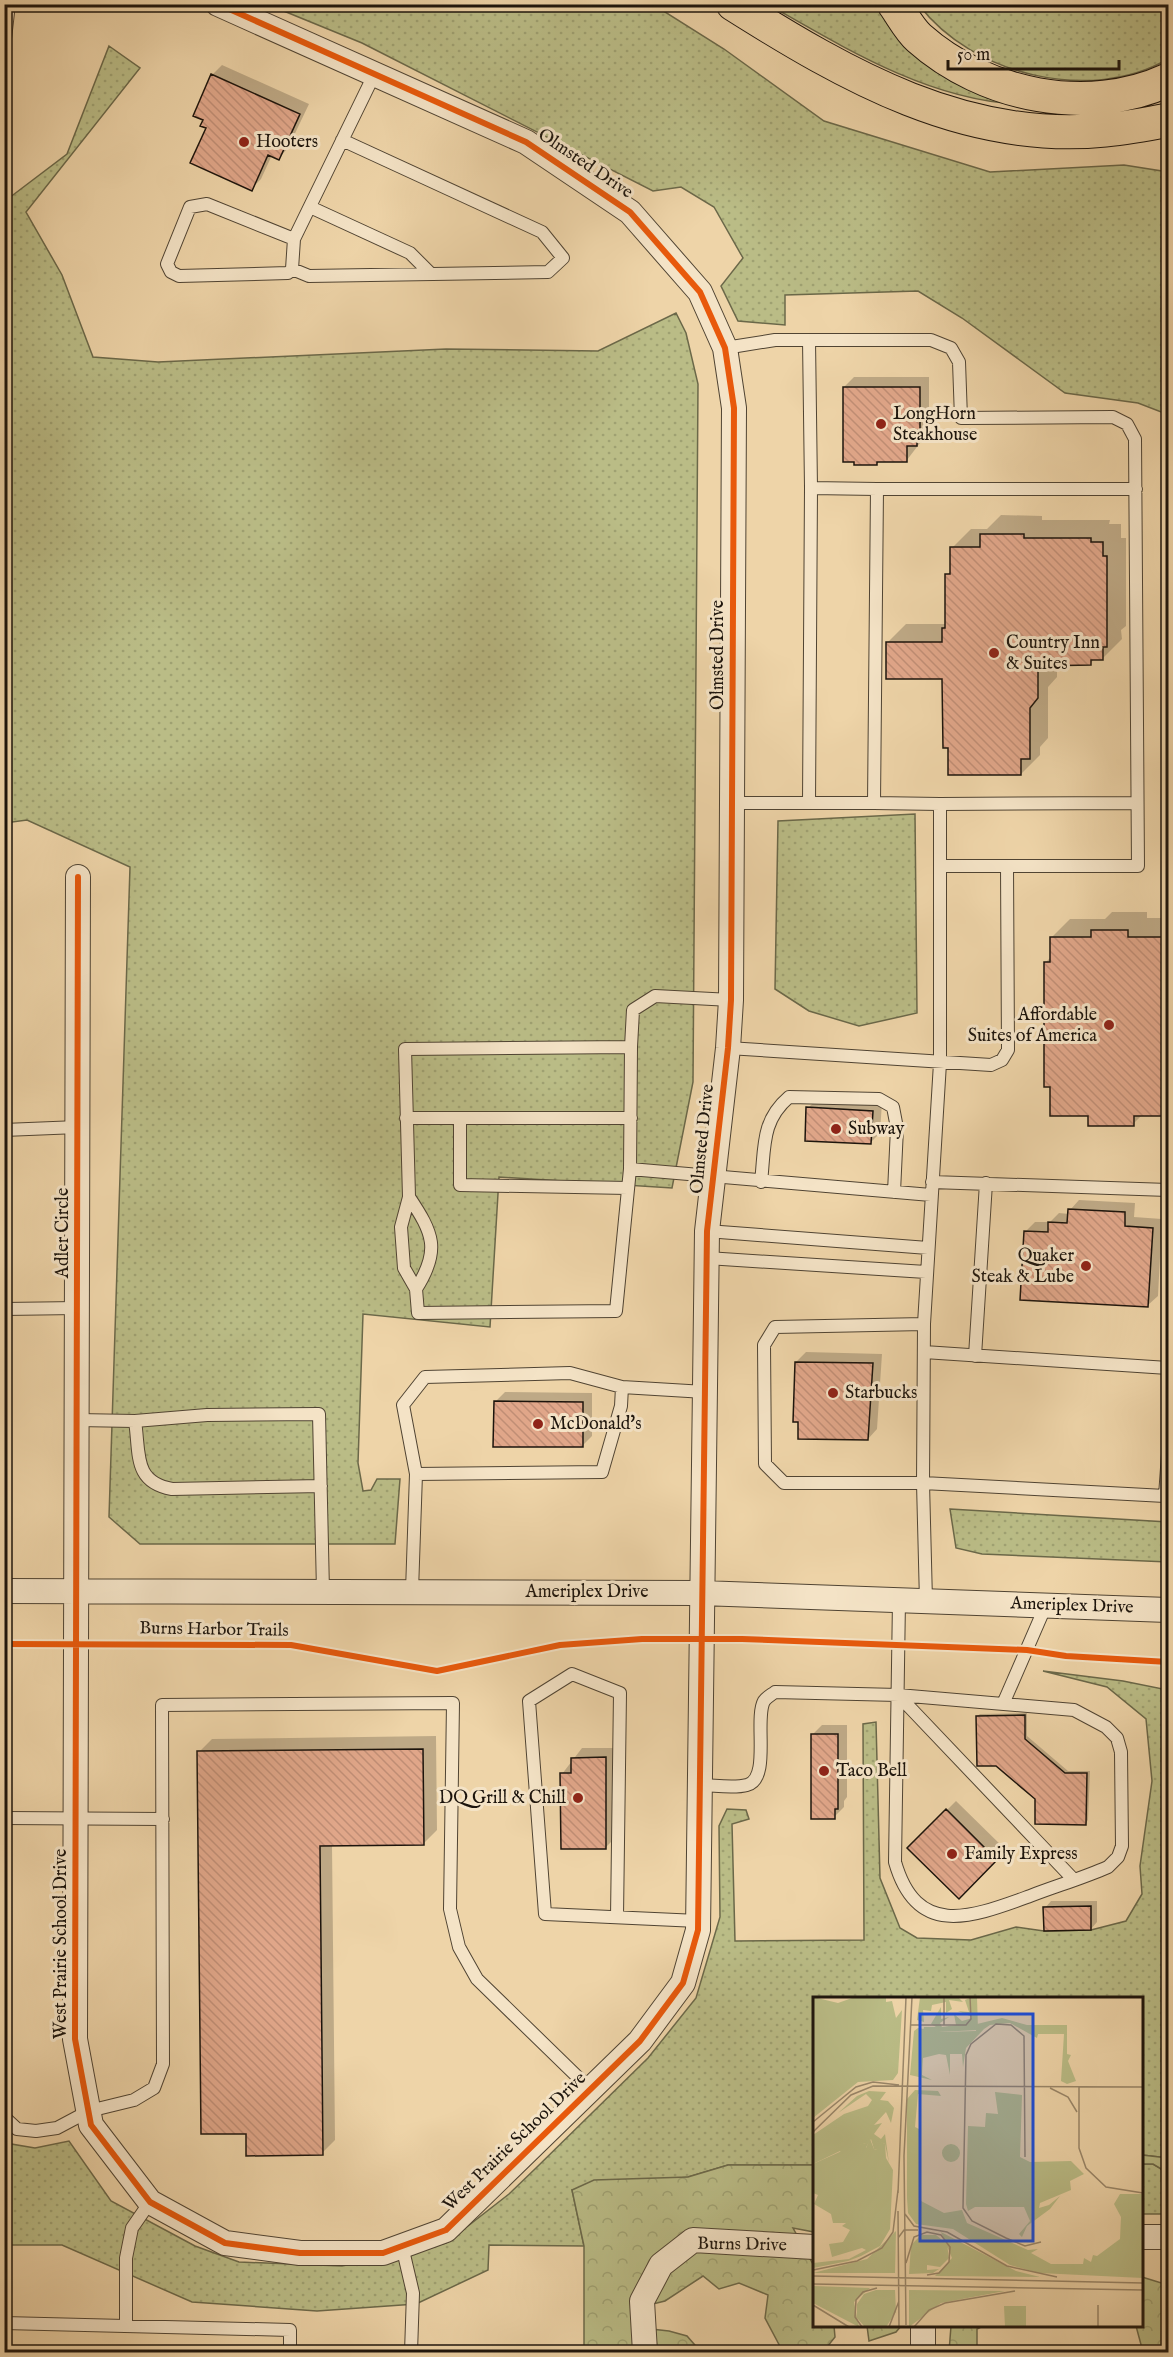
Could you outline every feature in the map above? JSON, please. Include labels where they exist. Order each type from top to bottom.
[{"type":"highway","points":[[733,4],[832,64],[886,91],[927,107],[970,120],[1027,129],[1105,130],[1168,139]]},
{"type":"highway","points":[[894,4],[918,37],[956,64],[997,85],[1042,96],[1097,98],[1146,90],[1168,80]]},
{"type":"highway","points":[[1105,130],[1168,120]]},
{"type":"street","name":"Olmsted Drive","points":[[218,4],[526,142],[630,212],[700,292],[725,348],[734,408],[731,1000],[715,1177],[707,1230],[701,1593]]},
{"type":"street","name":"Adler Circle","points":[[77,1590],[78,877]]},
{"type":"street","name":"West Prairie School Drive","points":[[77,1590],[75,2039],[91,2125],[150,2202],[225,2243],[300,2253],[383,2253],[446,2230],[640,2041],[683,1983],[698,1921],[701,1593]]},
{"type":"street","name":"Ameriplex Drive","points":[[4,1591],[701,1593],[1168,1610]]},
{"type":"street","points":[[1143,2237],[1168,2237]]},
{"type":"street","name":"Burns Drive","points":[[645,2352],[642,2301],[661,2265],[693,2240],[813,2247]]},
{"type":"street","points":[[923,2327],[923,2352]]},
{"type":"lane","points":[[4,47],[9,4]]},
{"type":"lane","points":[[294,239],[207,204],[190,207],[167,264],[171,272],[179,276],[288,273],[292,269],[294,239],[374,75]]},
{"type":"lane","points":[[292,269],[309,276],[548,272],[563,258],[542,232],[342,140]]},
{"type":"lane","points":[[309,207],[410,253],[431,274]]},
{"type":"lane","points":[[725,348],[776,340],[932,340],[951,348],[959,362],[961,418],[1113,417],[1126,423],[1135,439],[1138,866],[940,866]]},
{"type":"lane","points":[[808,803],[811,488],[809,340]]},
{"type":"lane","points":[[811,488],[1136,489]]},
{"type":"lane","points":[[874,803],[877,489]]},
{"type":"lane","points":[[733,803],[1137,803]]},
{"type":"lane","points":[[926,1601],[923,1483],[924,1324],[940,1063],[940,804]]},
{"type":"lane","points":[[728,1048],[940,1063],[990,1065],[1002,1060],[1008,1050],[1007,866]]},
{"type":"lane","points":[[632,1047],[405,1049],[409,1197],[401,1227],[404,1268],[416,1289],[418,1313],[616,1311],[630,1169],[633,1010],[656,996],[731,1000]]},
{"type":"lane","points":[[761,1182],[767,1126],[776,1108],[789,1097],[879,1100],[893,1107],[897,1128],[894,1192]]},
{"type":"lane","points":[[406,1118],[631,1118]]},
{"type":"lane","points":[[460,1118],[460,1185],[628,1188]]},
{"type":"lane","points":[[4,1130],[78,1127]]},
{"type":"lane","points":[[630,1169],[931,1195]]},
{"type":"lane","points":[[932,1182],[1168,1190]]},
{"type":"lane","points":[[975,1356],[986,1183]]},
{"type":"lane","points":[[409,1197],[430,1229],[430,1267],[416,1289]]},
{"type":"lane","points":[[707,1230],[928,1248]]},
{"type":"lane","points":[[707,1258],[926,1272]]},
{"type":"lane","points":[[4,1309],[77,1308]]},
{"type":"lane","points":[[924,1324],[775,1327],[764,1345],[765,1464],[784,1483],[923,1483],[1165,1496],[1168,1454]]},
{"type":"lane","points":[[924,1353],[1168,1368]]},
{"type":"lane","points":[[412,1592],[416,1474],[403,1405],[425,1377],[570,1373],[622,1388],[705,1392]]},
{"type":"lane","points":[[416,1474],[602,1472],[621,1406],[622,1388]]},
{"type":"lane","points":[[77,1420],[135,1421],[207,1415],[320,1414],[323,1591]]},
{"type":"lane","points":[[135,1421],[143,1475],[155,1486],[172,1489],[321,1486]]},
{"type":"lane","points":[[700,1785],[748,1785],[756,1780],[760,1767],[761,1708],[765,1699],[775,1692],[898,1695],[1074,1710],[1093,1718],[1117,1738],[1121,1752],[1122,1846],[1118,1857],[1108,1867],[986,1912],[962,1917],[938,1914],[918,1904],[902,1886],[895,1862],[898,1695],[899,1600]]},
{"type":"lane","points":[[1003,1704],[1046,1605]]},
{"type":"lane","points":[[617,1917],[620,1693],[572,1674],[529,1701],[545,1914],[698,1921]]},
{"type":"lane","points":[[898,1695],[1074,1880]]},
{"type":"lane","points":[[4,2117],[17,2129],[36,2131],[57,2128],[88,2111],[134,2100],[154,2088],[163,2064],[162,1706],[453,1703],[450,1909],[459,1947],[477,1979],[590,2089]]},
{"type":"lane","points":[[4,1818],[163,1820]]},
{"type":"lane","points":[[126,2326],[126,2258],[132,2228],[150,2202]]},
{"type":"lane","points":[[402,2246],[413,2293],[411,2352]]},
{"type":"lane","points":[[4,2323],[290,2330],[290,2352]]},
{"type":"green space","points":[[269,5],[654,5],[724,49],[824,121],[990,172],[1124,165],[1168,172],[1168,543],[1164,413],[1138,403],[1065,393],[962,318],[918,291],[785,295],[785,325],[738,321],[721,286],[743,258],[714,207],[681,187],[653,191],[362,43]]},
{"type":"green space","points":[[769,5],[876,5],[908,43],[1016,104],[983,100],[919,82],[857,54]]},
{"type":"green space","points":[[919,5],[1168,5],[1168,59],[1137,72],[1104,79],[1069,80],[1034,75],[1001,65],[969,49],[942,29]]},
{"type":"green space","points":[[109,46],[140,68],[26,212],[62,275],[93,357],[158,362],[446,349],[598,351],[676,313],[686,333],[698,384],[693,1082],[672,1188],[499,1177],[490,1327],[363,1314],[358,1463],[363,1491],[371,1490],[377,1479],[400,1479],[395,1544],[140,1544],[109,1517],[130,867],[27,820],[5,823],[5,201],[67,154]]},
{"type":"green space","points":[[915,814],[917,1013],[859,1026],[809,1011],[775,989],[778,821]]},
{"type":"green space","points":[[950,1509],[1168,1522],[1168,1562],[982,1554],[956,1548]]},
{"type":"green space","points":[[1043,1671],[1123,1681],[1168,1690],[1168,2158],[1143,2155],[1143,1997],[813,1997],[813,2165],[728,2165],[688,2177],[572,2190],[584,2246],[489,2245],[488,2270],[416,2304],[317,2311],[192,2302],[62,2245],[5,2245],[5,2143],[35,2148],[69,2141],[111,2201],[195,2246],[239,2262],[342,2266],[446,2243],[509,2194],[536,2168],[648,2058],[696,1998],[720,1917],[719,1826],[727,1809],[746,1810],[749,1819],[732,1824],[735,1941],[864,1940],[863,1724],[876,1722],[880,1878],[900,1928],[917,1938],[971,1940],[1016,1927],[1044,1931],[1091,1930],[1126,1921],[1142,1894],[1140,1866],[1152,1781],[1146,1719],[1107,1687]]},
{"type":"green space","points":[[1143,2155],[1168,2158],[1168,2173],[1153,2164],[1143,2164]]},
{"type":"green space","points":[[1143,2164],[1153,2164],[1168,2173],[1168,2214],[1143,2214]]},
{"type":"green space","points":[[728,2165],[813,2165],[813,2232],[793,2228],[813,2264],[813,2327],[834,2327],[835,2337],[823,2352],[783,2352],[765,2318],[768,2295],[739,2283],[719,2289],[703,2276],[665,2301],[632,2309],[633,2327],[669,2331],[687,2336],[701,2352],[584,2352],[584,2246],[572,2190],[594,2180],[688,2177]]},
{"type":"green space","points":[[1143,2277],[1168,2285],[1168,2352],[1143,2352],[1136,2327],[1143,2327]]},
{"type":"green space","points":[[867,2327],[900,2327],[896,2332],[869,2341]]},
{"type":"green space","points":[[951,2327],[981,2327],[977,2329],[977,2352],[949,2352]]},
{"type":"building","name":"Hooters","points":[[211,74],[300,114],[279,160],[268,155],[252,191],[190,163],[206,128],[200,126],[203,120],[193,116]]},
{"type":"building","name":"LongHorn Steakhouse","points":[[843,387],[920,387],[920,430],[917,430],[917,446],[907,446],[907,462],[854,465],[854,462],[843,462]]},
{"type":"building","name":"Country Inn & Suites","points":[[980,534],[1024,534],[1024,538],[1091,538],[1091,542],[1103,542],[1103,556],[1107,556],[1107,647],[1103,647],[1103,660],[1091,660],[1091,665],[1038,666],[1038,698],[1030,708],[1030,759],[1021,759],[1021,775],[948,775],[948,748],[943,748],[942,679],[886,679],[886,642],[942,642],[942,628],[945,628],[945,574],[950,574],[950,547],[980,547]]},
{"type":"building","name":"Affordable Suites of America","points":[[1091,930],[1128,930],[1128,937],[1168,937],[1168,1116],[1134,1116],[1134,1126],[1088,1126],[1088,1116],[1050,1116],[1050,1087],[1044,1087],[1044,962],[1050,962],[1050,937],[1091,937]]},
{"type":"building","name":"Subway","points":[[806,1107],[873,1111],[871,1144],[805,1141]]},
{"type":"building","name":"Quaker Steak & Lube","points":[[1068,1209],[1125,1212],[1125,1226],[1153,1228],[1148,1307],[1020,1300],[1024,1231],[1048,1232],[1048,1222],[1067,1223]]},
{"type":"building","name":"Starbucks","points":[[795,1362],[873,1363],[868,1440],[798,1439],[798,1422],[793,1422]]},
{"type":"building","name":"McDonald's","points":[[494,1401],[583,1402],[583,1447],[493,1447]]},
{"type":"building","points":[[1025,1715],[1025,1739],[1065,1773],[1087,1773],[1086,1825],[1035,1824],[1035,1799],[996,1766],[977,1766],[976,1716]]},
{"type":"building","name":"Taco Bell","points":[[811,1734],[838,1734],[838,1809],[835,1809],[835,1819],[811,1819]]},
{"type":"building","points":[[423,1749],[424,1845],[320,1846],[323,2155],[246,2156],[246,2134],[201,2134],[197,1751]]},
{"type":"building","name":"DQ Grill & Chill","points":[[606,1757],[606,1849],[561,1849],[560,1773],[571,1773],[571,1758]]},
{"type":"building","name":"Family Express","points":[[946,1809],[997,1860],[959,1899],[907,1848]]},
{"type":"building","points":[[1091,1906],[1091,1930],[1044,1931],[1043,1907]]},
{"type":"cycle path","points":[[78,877],[75,2039],[91,2125],[150,2202],[225,2243],[300,2253],[383,2253],[446,2230],[640,2041],[683,1983],[698,1930],[707,1231],[728,1048],[731,1000],[734,408],[725,348],[700,292],[630,212],[526,142],[218,4]]},
{"type":"cycle path","name":"Burns Harbor Trails","points":[[4,1644],[291,1645],[437,1671],[560,1645],[642,1639],[742,1639],[1027,1650],[1066,1656],[1168,1662]]},
{"type":"place","name":"Hooters","points":[[244,142]]},
{"type":"place","name":"LongHorn Steakhouse","points":[[881,424]]},
{"type":"place","name":"Country Inn & Suites","points":[[994,653]]},
{"type":"place","name":"Affordable Suites of America","points":[[1109,1025]]},
{"type":"place","name":"Subway","points":[[836,1129]]},
{"type":"place","name":"Quaker Steak & Lube","points":[[1086,1266]]},
{"type":"place","name":"Starbucks","points":[[833,1393]]},
{"type":"place","name":"McDonald's","points":[[538,1424]]},
{"type":"place","name":"Taco Bell","points":[[824,1771]]},
{"type":"place","name":"DQ Grill & Chill","points":[[578,1798]]},
{"type":"place","name":"Family Express","points":[[952,1854]]}]
